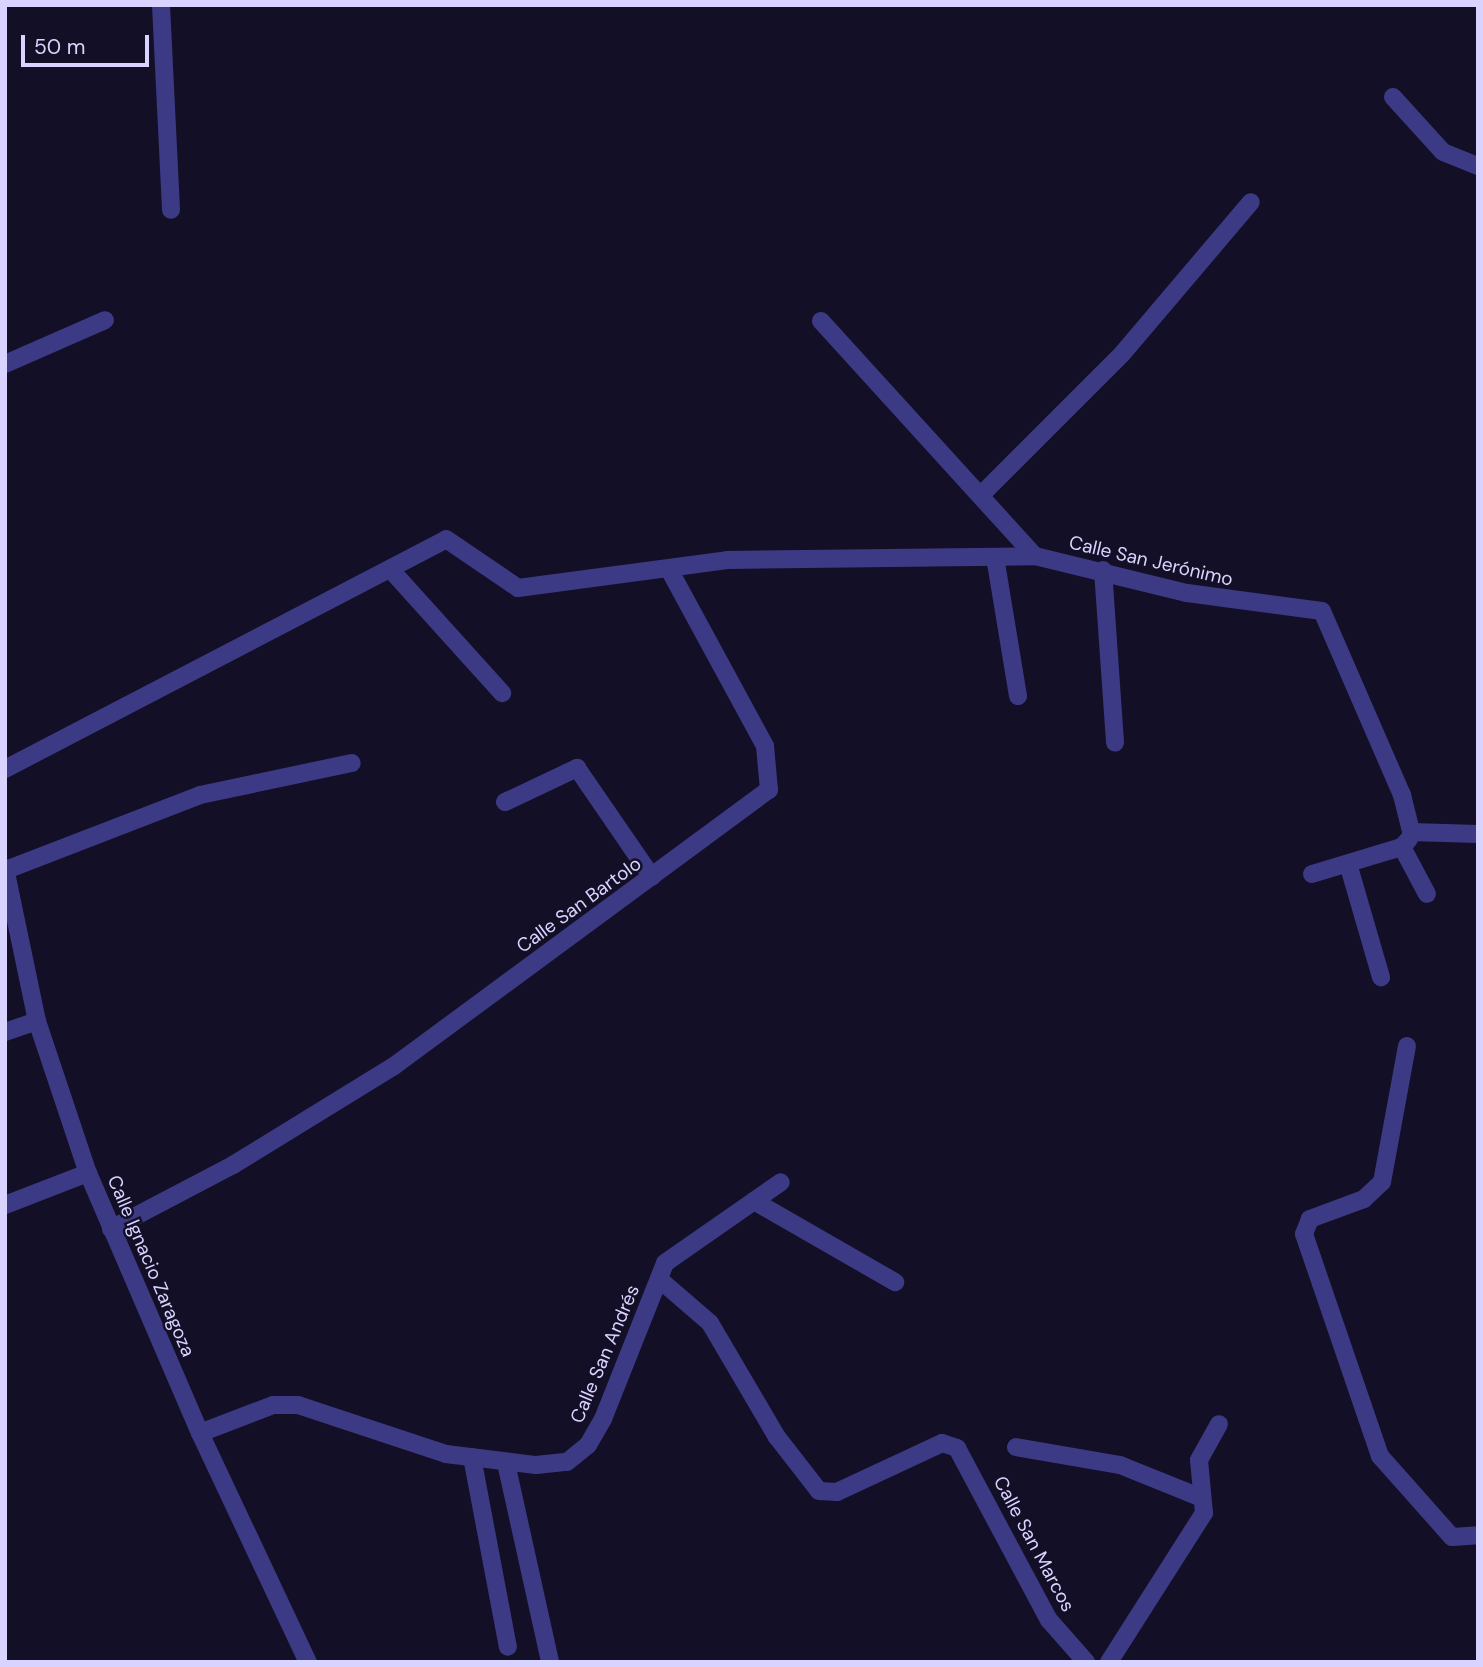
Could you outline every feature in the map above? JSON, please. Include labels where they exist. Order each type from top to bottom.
[{"type":"street","points":[[161,5],[171,210]]},
{"type":"street","points":[[1393,97],[1443,152],[1478,166]]},
{"type":"street","points":[[982,494],[1122,354],[1251,202]]},
{"type":"street","points":[[5,364],[105,320]]},
{"type":"street","points":[[821,321],[982,494],[1035,556]]},
{"type":"street","points":[[5,769],[446,539],[518,588],[670,570]]},
{"type":"street","name":"Calle San Jerónimo","points":[[670,570],[773,558],[1035,556],[1103,570],[1187,593],[1322,611],[1398,785],[1406,840]]},
{"type":"street","points":[[995,557],[1018,696]]},
{"type":"street","points":[[391,570],[502,692]]},
{"type":"street","name":"Calle San Bartolo","points":[[111,1229],[243,1159],[394,1066],[758,802],[771,780],[750,715],[670,570]]},
{"type":"street","points":[[1103,570],[1115,743]]},
{"type":"street","points":[[5,869],[200,795],[352,763]]},
{"type":"street","points":[[505,802],[577,768],[652,877]]},
{"type":"street","points":[[1312,874],[1349,867],[1406,840],[1478,834]]},
{"type":"street","points":[[1406,840],[1427,894]]},
{"type":"street","points":[[1349,867],[1381,977]]},
{"type":"street","name":"Calle Ignacio Zaragoza","points":[[5,869],[37,1021],[88,1173],[200,1433],[309,1662]]},
{"type":"street","points":[[5,1032],[37,1021]]},
{"type":"street","points":[[1407,1046],[1382,1182],[1364,1199],[1310,1219],[1304,1234],[1380,1456],[1452,1537],[1478,1535]]},
{"type":"street","points":[[5,1205],[88,1173]]},
{"type":"street","points":[[659,1279],[674,1254],[781,1182]]},
{"type":"street","points":[[754,1201],[895,1282]]},
{"type":"street","name":"Calle San Andrés","points":[[200,1433],[264,1408],[298,1405],[385,1436],[472,1457],[506,1463],[553,1465],[588,1445],[659,1279],[710,1323],[778,1437],[819,1491],[837,1492],[949,1444]]},
{"type":"street","points":[[1109,1662],[1204,1513],[1199,1460],[1219,1424]]},
{"type":"street","name":"Calle San Marcos","points":[[949,1444],[962,1454],[1049,1620],[1086,1662]]},
{"type":"street","points":[[1016,1447],[1120,1465],[1202,1497]]},
{"type":"street","points":[[472,1457],[508,1647]]},
{"type":"street","points":[[506,1463],[551,1662]]}]
